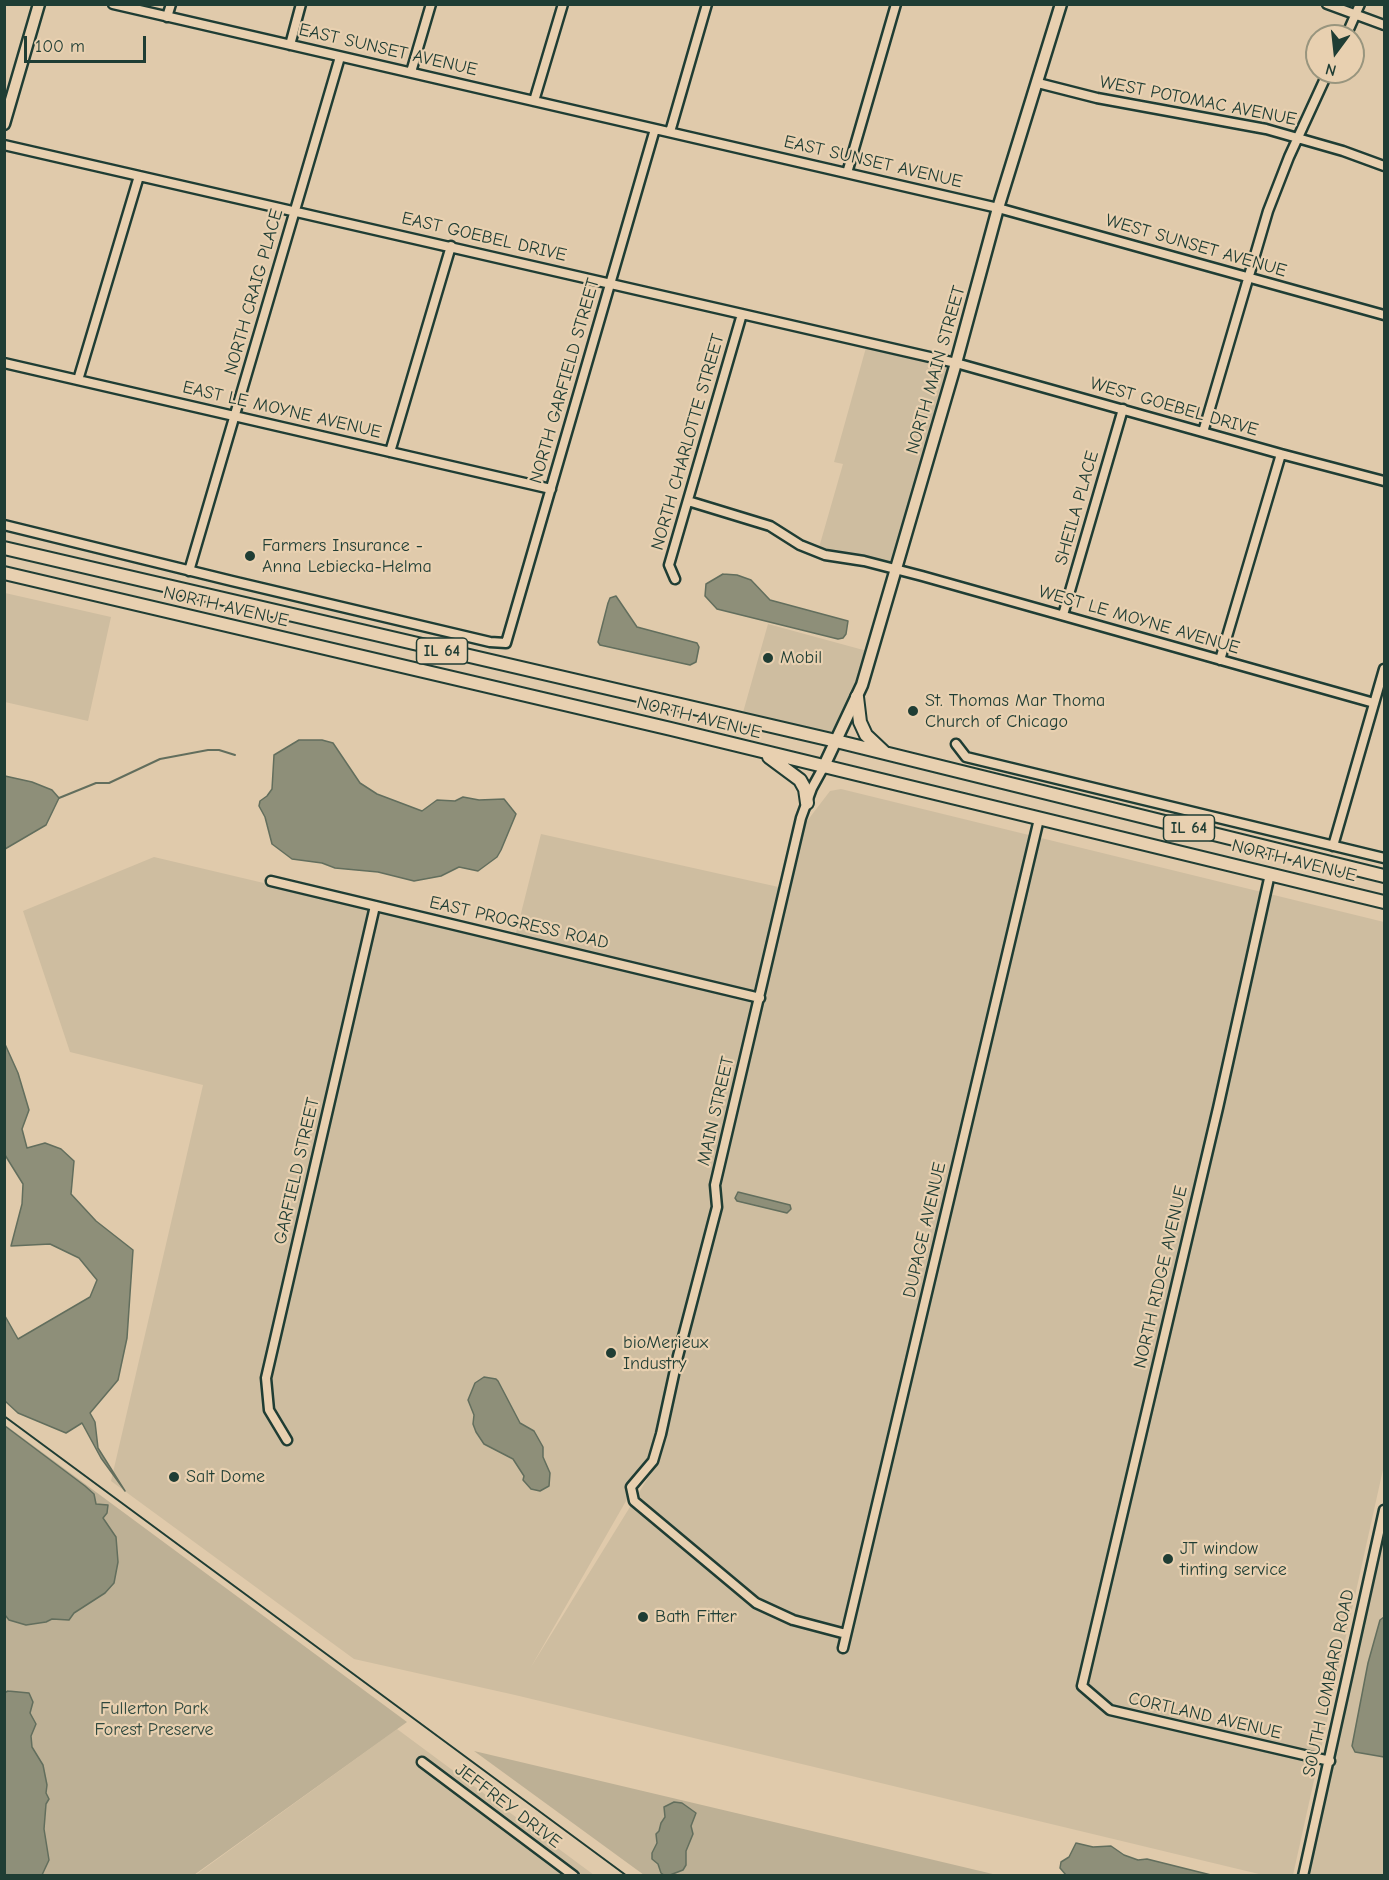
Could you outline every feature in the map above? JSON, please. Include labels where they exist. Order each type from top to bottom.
[{"type":"main road","name":"NORTH AVENUE","points":[[4,548],[836,741],[1384,876]]},
{"type":"main road","name":"NORTH AVENUE","points":[[4,573],[763,752],[1384,902]]},
{"type":"main road","points":[[857,697],[860,722],[866,735],[885,753]]},
{"type":"main road","points":[[763,752],[800,780],[805,789],[807,803]]},
{"type":"street","points":[[4,124],[39,4]]},
{"type":"street","name":"EAST SUNSET AVENUE","points":[[113,4],[998,208]]},
{"type":"street","points":[[167,17],[171,4]]},
{"type":"street","points":[[290,45],[301,4]]},
{"type":"street","points":[[411,72],[431,4]]},
{"type":"street","points":[[534,101],[563,4]]},
{"type":"street","points":[[670,132],[707,4]]},
{"type":"street","points":[[847,173],[896,4]]},
{"type":"street","name":"NORTH MAIN STREET","points":[[836,741],[857,697],[874,647],[998,208],[1061,4]]},
{"type":"street","points":[[1328,4],[1384,25]]},
{"type":"street","points":[[1352,24],[1360,4]]},
{"type":"street","name":"NORTH CRAIG PLACE","points":[[189,571],[340,57]]},
{"type":"street","name":"WEST POTOMAC AVENUE","points":[[1038,83],[1097,98],[1236,122],[1298,137],[1384,166]]},
{"type":"street","points":[[1203,432],[1272,201],[1322,84]]},
{"type":"street","name":"NORTH GARFIELD STREET","points":[[506,643],[655,129]]},
{"type":"street","name":"EAST GOEBEL DRIVE","points":[[4,145],[956,363]]},
{"type":"street","points":[[78,380],[139,176]]},
{"type":"street","name":"WEST SUNSET AVENUE","points":[[998,208],[1384,315]]},
{"type":"street","points":[[390,452],[451,246]]},
{"type":"street","name":"NORTH CHARLOTTE STREET","points":[[675,579],[669,565],[742,314]]},
{"type":"street","name":"EAST LE MOYNE AVENUE","points":[[4,363],[551,489]]},
{"type":"street","name":"WEST GOEBEL DRIVE","points":[[956,363],[1384,481]]},
{"type":"street","name":"SHEILA PLACE","points":[[1063,615],[1123,410]]},
{"type":"street","points":[[1220,660],[1281,454]]},
{"type":"street","points":[[688,501],[770,526],[800,545],[825,555],[896,569]]},
{"type":"street","name":"NORTH AVENUE","points":[[4,525],[490,642],[506,643]]},
{"type":"street","name":"WEST LE MOYNE AVENUE","points":[[896,569],[1374,703]]},
{"type":"street","points":[[1334,846],[1384,669]]},
{"type":"street","name":"MAIN STREET","points":[[836,741],[801,818],[715,1185],[717,1207],[678,1356],[661,1434],[653,1461],[631,1487],[634,1501],[756,1603],[793,1620],[846,1634]]},
{"type":"street","name":"NORTH AVENUE","points":[[956,744],[966,757],[1384,858]]},
{"type":"street","name":"DUPAGE AVENUE","points":[[843,1648],[1039,819]]},
{"type":"street","name":"NORTH RIDGE AVENUE","points":[[1082,1686],[1213,1130],[1270,874]]},
{"type":"street","name":"EAST PROGRESS ROAD","points":[[271,881],[760,998]]},
{"type":"street","name":"GARFIELD STREET","points":[[286,1440],[268,1410],[266,1378],[375,906]]},
{"type":"street","name":"SOUTH LOMBARD ROAD","points":[[1303,1875],[1384,1510]]},
{"type":"street","name":"CORTLAND AVENUE","points":[[1082,1686],[1110,1710],[1330,1761]]},
{"type":"street","name":"JEFFREY DRIVE","points":[[423,1762],[574,1875]]},
{"type":"shaded area","points":[[867,344],[953,365],[893,566],[818,551],[843,464],[834,462]]},
{"type":"shaded area","points":[[723,574],[737,575],[751,580],[770,600],[848,621],[846,634],[843,638],[838,639],[717,609],[705,596],[706,584]]},
{"type":"shaded area","points":[[5,593],[111,617],[88,721],[5,702]]},
{"type":"shaded area","points":[[616,596],[637,627],[697,643],[699,647],[696,662],[690,665],[600,645],[598,642],[608,603],[610,598]]},
{"type":"shaded area","points":[[768,624],[867,651],[859,683],[834,737],[742,716]]},
{"type":"shaded area","points":[[299,740],[322,740],[333,743],[360,783],[377,794],[422,811],[437,800],[455,801],[463,797],[479,800],[504,799],[516,814],[501,850],[497,857],[478,871],[459,867],[441,876],[414,881],[378,872],[335,868],[322,863],[292,859],[272,844],[265,817],[259,806],[260,801],[272,789],[274,755]]},
{"type":"shaded area","points":[[5,776],[32,782],[52,790],[59,798],[46,825],[5,849]]},
{"type":"shaded area","points":[[841,789],[1384,922],[1384,1465],[1293,1875],[1263,1875],[515,1695],[354,1659],[111,1481],[203,1085],[70,1052],[23,911],[154,857],[757,1000],[713,1210],[650,1459],[531,1667],[659,1460],[804,825],[830,791]]},
{"type":"shaded area","points":[[541,834],[783,888],[759,995],[515,937]]},
{"type":"shaded area","points":[[4,1042],[18,1073],[29,1110],[22,1129],[27,1148],[45,1143],[61,1149],[74,1161],[71,1194],[96,1221],[133,1250],[127,1338],[118,1380],[90,1413],[95,1422],[98,1448],[125,1491],[101,1458],[82,1423],[66,1433],[18,1413],[5,1401],[5,1316],[18,1339],[90,1297],[97,1280],[79,1258],[50,1244],[11,1246],[22,1204],[23,1184],[5,1155]]},
{"type":"shaded area","points":[[738,1192],[790,1205],[791,1209],[787,1213],[737,1201],[735,1198]]},
{"type":"shaded area","points":[[484,1377],[498,1381],[520,1423],[534,1431],[543,1447],[543,1457],[550,1473],[549,1486],[540,1491],[531,1489],[523,1480],[524,1476],[513,1459],[484,1444],[476,1432],[473,1424],[474,1415],[468,1400],[475,1383]]},
{"type":"shaded area","points":[[5,1426],[85,1486],[94,1494],[96,1504],[108,1505],[107,1513],[103,1518],[116,1537],[118,1562],[114,1583],[105,1593],[74,1613],[69,1620],[52,1619],[26,1625],[9,1620],[5,1615]]},
{"type":"shaded area","points":[[1384,1533],[1384,1875],[1306,1875]]},
{"type":"shaded area","points":[[1384,1617],[1384,1757],[1355,1752],[1352,1746],[1368,1663],[1380,1620]]},
{"type":"shaded area","points":[[8,1691],[29,1693],[33,1702],[30,1713],[36,1724],[31,1736],[32,1747],[43,1765],[47,1785],[46,1793],[49,1799],[46,1804],[44,1829],[49,1860],[42,1875],[5,1875],[4,1693]]},
{"type":"shaded area","points":[[397,1729],[594,1875],[194,1876]]},
{"type":"shaded area","points":[[674,1802],[682,1803],[696,1813],[691,1826],[693,1834],[686,1851],[686,1865],[683,1870],[664,1875],[652,1859],[652,1853],[657,1843],[656,1834],[665,1817],[664,1807]]},
{"type":"shaded area","points":[[1076,1843],[1093,1847],[1111,1846],[1124,1855],[1138,1860],[1147,1859],[1211,1875],[1066,1875],[1060,1868],[1061,1862],[1069,1857]]},
{"type":"green space","name":"Fullerton Park Forest Preserve","points":[[4,1424],[407,1722],[194,1875],[5,1875]]},
{"type":"green space","points":[[474,1751],[833,1836],[997,1875],[644,1875]]},
{"type":"waterway","points":[[59,798],[96,783],[109,783],[160,759],[208,750],[219,750],[235,755]]},
{"type":"railway","points":[[4,1416],[627,1876]]},
{"type":"place","name":"Farmers Insurance - Anna Lebiecka-Helma","points":[[250,556]]},
{"type":"place","name":"Mobil","points":[[768,658]]},
{"type":"place","name":"St. Thomas Mar Thoma Church of Chicago","points":[[913,711]]},
{"type":"place","name":"bioMerieux Industry","points":[[611,1353]]},
{"type":"place","name":"Salt Dome","points":[[174,1477]]},
{"type":"place","name":"JT window tinting service","points":[[1168,1559]]},
{"type":"place","name":"Bath Fitter","points":[[643,1617]]}]
